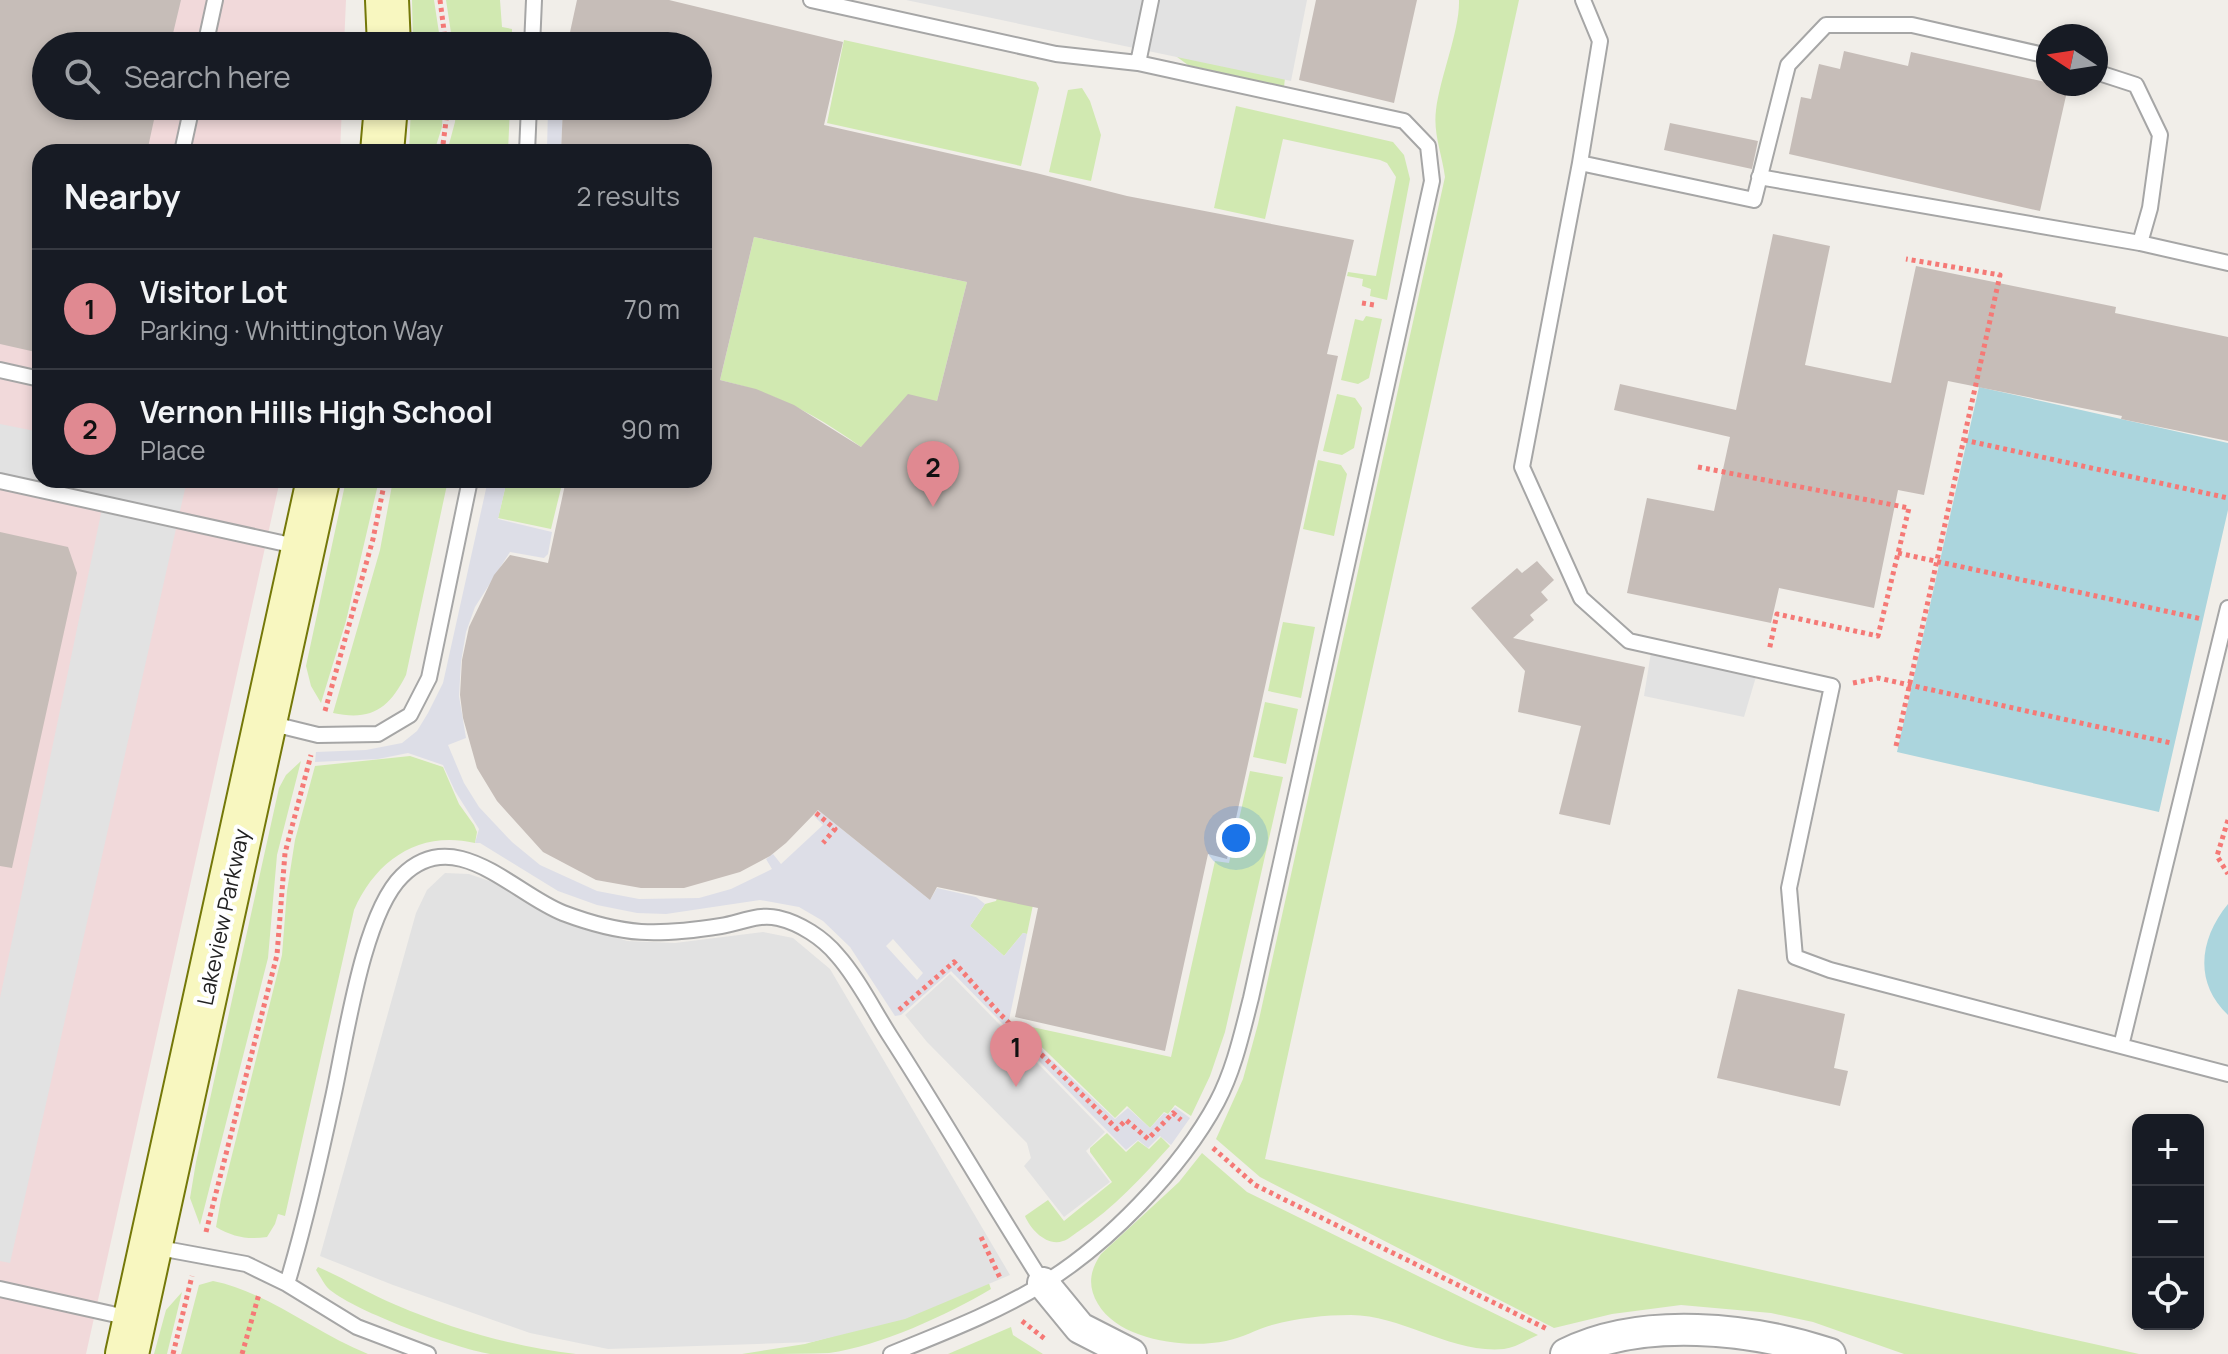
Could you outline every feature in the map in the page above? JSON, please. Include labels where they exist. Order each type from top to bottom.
[{"type":"street","points":[[387,0],[388,32]]},
{"type":"street","points":[[383,144],[385,120]]},
{"type":"street","name":"Lakeview Parkway","points":[[130,1337],[316,488]]},
{"type":"street","points":[[1043,1283],[1080,1328],[1131,1354]]},
{"type":"street","points":[[1574,1350],[1645,1332],[1722,1331],[1799,1344],[1830,1354]]},
{"type":"lane","points":[[208,32],[215,0]]},
{"type":"lane","points":[[533,32],[534,0]]},
{"type":"lane","points":[[811,0],[1056,54],[1138,63],[1404,121],[1428,146],[1432,181],[1247,1013],[1236,1057],[1217,1101],[1197,1134],[1152,1191],[1092,1247],[1043,1283],[965,1324],[891,1354]]},
{"type":"lane","points":[[1138,63],[1151,0]]},
{"type":"lane","points":[[1583,0],[1600,41],[1522,467],[1581,598],[1629,641],[1832,686],[1789,888],[1795,957],[1830,970],[2228,1074]]},
{"type":"lane","points":[[1580,163],[1754,200],[1788,65],[1826,25],[1912,25],[2036,53]]},
{"type":"lane","points":[[2108,76],[2136,85],[2160,135],[2150,208],[2140,243]]},
{"type":"lane","points":[[184,144],[189,120]]},
{"type":"lane","points":[[527,144],[528,120]]},
{"type":"lane","points":[[1759,177],[2140,243],[2228,263]]},
{"type":"lane","points":[[0,370],[32,377]]},
{"type":"lane","points":[[0,481],[303,548]]},
{"type":"lane","points":[[266,722],[318,735],[378,734],[410,715],[429,678],[468,488]]},
{"type":"lane","points":[[2121,1046],[2228,608]]},
{"type":"lane","points":[[287,1284],[308,1209],[375,917],[403,874],[426,861],[449,856],[475,862],[558,911],[628,933],[670,934],[755,917],[777,917],[810,932],[839,956],[1043,1283]]},
{"type":"lane","points":[[150,1247],[246,1264],[287,1284],[357,1327],[428,1354]]},
{"type":"lane","points":[[0,1289],[130,1337]]},
{"type":"path","points":[[440,0],[444,32]]},
{"type":"path","points":[[443,144],[446,120]]},
{"type":"path","points":[[1896,746],[2000,275],[1906,259]]},
{"type":"path","points":[[1362,303],[1374,305]]},
{"type":"path","points":[[1964,440],[2228,498]]},
{"type":"path","points":[[1698,467],[1909,508],[1878,636],[1777,614],[1764,671]]},
{"type":"path","points":[[173,1354],[186,1294],[200,1256],[277,955],[285,853],[373,539],[383,488]]},
{"type":"path","points":[[1898,553],[2224,624]]},
{"type":"path","points":[[1832,686],[1878,678],[2193,750]]},
{"type":"path","points":[[816,813],[835,829],[823,843]]},
{"type":"path","points":[[2228,820],[2217,856],[2228,874]]},
{"type":"path","points":[[898,1010],[954,962],[999,1013],[1117,1129],[1126,1120],[1148,1139],[1173,1113],[1255,1185],[1574,1350]]},
{"type":"path","points":[[242,1354],[260,1290]]},
{"type":"shaded area","points":[[0,0],[346,0],[345,32],[32,32],[32,120],[341,120],[340,144],[32,144],[32,488],[278,488],[86,1354],[0,1354]]},
{"type":"shaded area","points":[[906,0],[1307,0],[1291,81]]},
{"type":"shaded area","points":[[548,120],[562,120],[561,144],[547,144]]},
{"type":"shaded area","points":[[0,424],[32,430],[32,488],[185,488],[10,1263],[0,1261],[0,998],[103,504],[0,481]]},
{"type":"shaded area","points":[[486,488],[505,488],[498,519],[552,532],[548,554],[544,558],[510,552],[475,607],[466,632],[461,662],[459,696],[466,738],[448,745],[464,783],[479,807],[512,842],[540,865],[597,891],[639,899],[699,898],[731,889],[772,869],[766,859],[773,854],[781,864],[823,825],[814,816],[818,810],[930,900],[937,888],[976,897],[985,904],[970,926],[1004,956],[1023,933],[1027,934],[1009,1020],[1115,1119],[1128,1108],[1150,1128],[1164,1113],[1168,1115],[1175,1107],[1190,1118],[1171,1145],[1160,1136],[1148,1148],[1138,1140],[1126,1150],[951,971],[901,1015],[895,1016],[850,947],[823,921],[799,907],[760,900],[666,914],[637,913],[597,905],[558,891],[480,843],[475,843],[479,829],[443,765],[408,753],[378,759],[315,762],[316,752],[366,750],[402,743],[417,731],[443,683]],"holes":[[[893,939],[923,973],[917,980],[886,946]]]},
{"type":"shaded area","points":[[1652,646],[1758,670],[1744,717],[1644,696]]},
{"type":"shaded area","points":[[445,873],[469,874],[501,885],[543,912],[627,941],[675,943],[763,932],[793,938],[830,969],[1010,1275],[905,1319],[812,1342],[608,1349],[530,1333],[320,1256],[416,913],[427,890]]},
{"type":"shaded area","points":[[950,974],[1105,1132],[1086,1151],[1110,1182],[1064,1217],[1024,1166],[1031,1158],[1027,1143],[927,1042],[905,1015]]},
{"type":"green space","points":[[412,0],[434,0],[439,32],[413,32]]},
{"type":"green space","points":[[446,0],[500,0],[502,27],[512,29],[512,32],[451,32]]},
{"type":"green space","points":[[1459,0],[1519,0],[1265,1159],[2139,1354],[1904,1354],[1813,1322],[1771,1313],[1681,1305],[1612,1314],[1554,1328],[1260,1177],[1216,1139],[1243,1079],[1258,1024],[1445,177],[1435,119]]},
{"type":"green space","points":[[844,40],[1036,82],[1039,88],[1021,166],[827,123]]},
{"type":"green space","points":[[1173,54],[1285,78],[1284,87],[1188,65]]},
{"type":"green space","points":[[1082,88],[1090,101],[1101,135],[1091,181],[1049,172],[1068,90]]},
{"type":"green space","points":[[1236,106],[1393,142],[1404,155],[1410,179],[1387,300],[1370,296],[1371,289],[1362,286],[1363,279],[1347,276],[1348,272],[1376,276],[1396,177],[1387,163],[1283,139],[1265,219],[1214,208]]},
{"type":"green space","points":[[410,120],[442,120],[437,144],[409,144]]},
{"type":"green space","points":[[509,120],[508,144],[449,144],[455,122]]},
{"type":"green space","points":[[754,237],[967,282],[937,401],[861,447],[794,406],[759,391],[720,380]]},
{"type":"green space","points":[[1366,316],[1382,319],[1369,378],[1358,384],[1341,380],[1355,319],[1363,321]]},
{"type":"green space","points":[[1337,394],[1355,398],[1362,408],[1354,448],[1342,455],[1323,451]]},
{"type":"green space","points":[[1318,460],[1341,465],[1347,474],[1334,536],[1303,529]]},
{"type":"green space","points":[[344,488],[377,488],[346,621],[321,703],[311,686],[306,666]]},
{"type":"green space","points":[[392,488],[446,488],[406,675],[400,687],[377,710],[358,715],[333,713],[380,550]]},
{"type":"green space","points":[[505,488],[561,488],[551,529],[498,518]]},
{"type":"green space","points":[[1283,622],[1315,627],[1301,698],[1268,691]]},
{"type":"green space","points":[[1265,702],[1298,709],[1286,764],[1253,757]]},
{"type":"green space","points":[[410,756],[443,767],[459,804],[477,832],[475,843],[455,840],[418,845],[387,863],[363,892],[354,910],[285,1216],[278,1214],[267,1237],[247,1238],[228,1233],[216,1227],[221,1199],[282,955],[295,840],[315,766]]},
{"type":"green space","points":[[301,761],[277,855],[268,958],[200,1225],[190,1198],[196,1162],[279,788],[286,775]]},
{"type":"green space","points":[[1250,771],[1283,777],[1225,1032],[1210,1076],[1191,1116],[1175,1105],[1150,1128],[1127,1106],[1115,1118],[1018,1024],[1171,1057],[1215,861],[1229,863]]},
{"type":"green space","points":[[999,893],[1034,900],[1027,934],[1023,933],[1004,956],[970,926],[985,904],[996,901]]},
{"type":"green space","points":[[1107,1133],[1126,1152],[1138,1141],[1149,1149],[1161,1137],[1170,1146],[1127,1192],[1092,1222],[1065,1240],[1045,1239],[1025,1216],[1048,1200],[1064,1221],[1112,1182],[1090,1152],[1090,1148]]},
{"type":"green space","points":[[1202,1153],[1247,1192],[1538,1335],[1508,1348],[1484,1349],[1465,1346],[1389,1321],[1351,1315],[1292,1320],[1232,1340],[1193,1344],[1156,1339],[1122,1327],[1108,1317],[1098,1304],[1091,1284],[1094,1266],[1101,1254],[1179,1182]]},
{"type":"green space","points":[[318,1267],[386,1301],[439,1322],[507,1342],[576,1354],[490,1354],[431,1337],[343,1299],[326,1286],[316,1270]]},
{"type":"green space","points":[[986,1275],[991,1289],[934,1319],[870,1344],[829,1353],[742,1354],[805,1344],[866,1327]]},
{"type":"green space","points":[[213,1281],[253,1294],[368,1354],[181,1354],[199,1285]]},
{"type":"green space","points":[[182,1292],[167,1354],[154,1354],[166,1310]]},
{"type":"green space","points":[[1011,1327],[1013,1335],[1043,1354],[948,1354]]},
{"type":"water","points":[[1979,387],[2228,443],[2228,510],[2159,812],[1897,752]]},
{"type":"water","points":[[2228,904],[2228,1015],[2209,989],[2204,960],[2211,931]]},
{"type":"building","points":[[0,0],[181,0],[173,32],[32,32],[32,120],[154,120],[149,144],[32,144],[32,351],[0,344]]},
{"type":"building","points":[[577,0],[669,0],[843,42],[824,125],[1127,196],[1354,240],[1327,354],[1338,356],[1227,859],[1208,854],[1165,1051],[1015,1017],[1038,908],[937,887],[930,900],[818,810],[770,856],[740,872],[684,888],[641,888],[596,880],[543,852],[497,801],[477,768],[460,695],[462,660],[469,627],[494,575],[510,555],[548,563],[564,488],[712,488],[712,144],[561,144],[562,120],[712,120],[712,32],[570,32]],"holes":[[[754,237],[967,282],[937,401],[908,394],[861,447],[794,405],[756,389],[720,380]]]},
{"type":"building","points":[[1316,0],[1417,0],[1394,103],[1299,80]]},
{"type":"building","points":[[1844,51],[1908,66],[1911,52],[2036,80],[2036,96],[2066,96],[2040,211],[1789,154],[1801,97],[1811,99],[1819,64],[1840,69]]},
{"type":"building","points":[[1670,123],[1758,141],[1752,169],[1664,150]]},
{"type":"building","points":[[1773,234],[1830,246],[1805,365],[1891,383],[1916,266],[2116,307],[2115,313],[2228,337],[2228,441],[1948,381],[1924,495],[1898,490],[1874,608],[1779,588],[1771,623],[1627,593],[1647,498],[1714,511],[1730,437],[1614,410],[1620,384],[1736,410]]},
{"type":"building","points":[[0,532],[68,547],[77,573],[12,868],[0,866]]},
{"type":"building","points":[[1537,561],[1554,580],[1541,592],[1548,600],[1530,615],[1534,620],[1513,638],[1645,667],[1610,825],[1559,814],[1581,726],[1518,712],[1525,671],[1471,608],[1517,568],[1522,573]]},
{"type":"building","points":[[1738,989],[1845,1014],[1834,1068],[1848,1071],[1840,1106],[1717,1078]]},
{"type":"place","name":"Vernon Hills High School","points":[[933,507]]},
{"type":"place","name":"Visitor Lot","points":[[1016,1087]]}]
